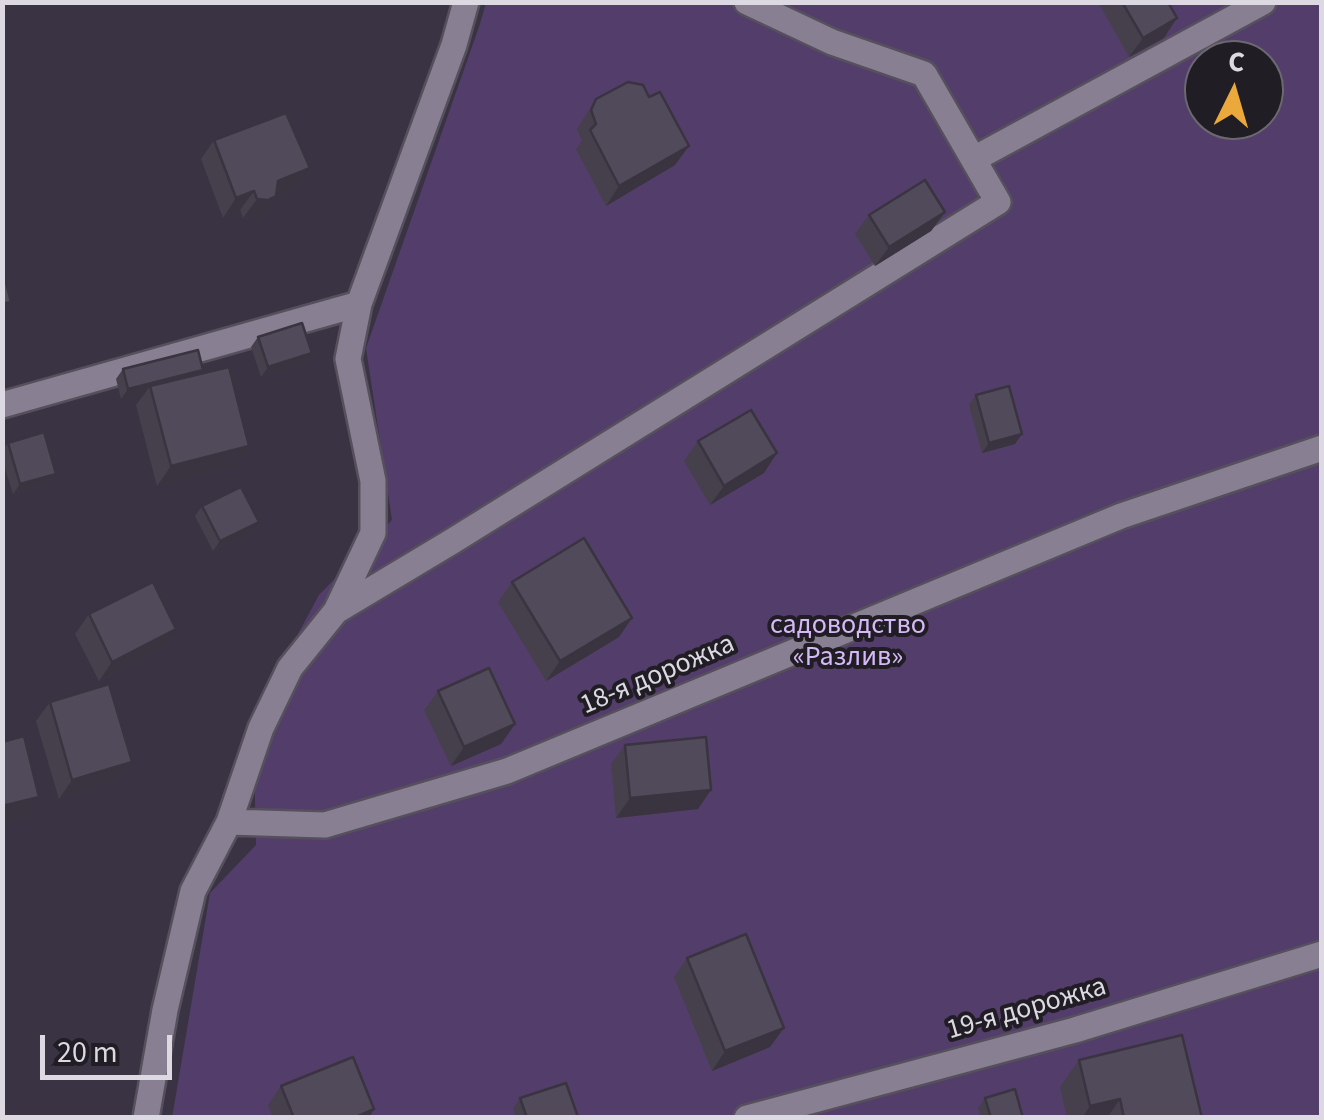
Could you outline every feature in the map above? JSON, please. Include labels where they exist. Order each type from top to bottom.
[{"type":"street","points":[[146,1118],[165,1010],[194,891],[229,822],[261,728],[290,668],[336,611],[373,534],[373,481],[348,359],[359,304],[454,45],[466,2]]},
{"type":"street","points":[[336,611],[998,202],[924,74],[832,42],[747,2]]},
{"type":"street","points":[[974,159],[1263,2]]},
{"type":"street","points":[[2,405],[359,304]]},
{"type":"street","name":"18-я дорожка","points":[[229,822],[325,825],[507,770],[1121,516],[1322,448]]},
{"type":"street","name":"19-я дорожка","points":[[747,1118],[1075,1030],[1322,954]]},
{"type":"green space","name":"садоводство «Разлив»","points":[[486,3],[1321,3],[1321,1117],[172,1118],[210,893],[256,845],[253,717],[319,595],[392,520],[366,348]]},
{"type":"building","points":[[1122,2],[1168,2],[1177,18],[1143,38]]},
{"type":"building","points":[[628,82],[643,85],[649,97],[660,92],[689,146],[619,186],[590,130],[596,124],[591,110],[596,99]]},
{"type":"building","points":[[286,113],[310,168],[278,181],[276,196],[268,200],[257,199],[254,191],[236,198],[214,140]]},
{"type":"building","points":[[925,180],[945,212],[889,247],[869,215]]},
{"type":"building","points":[[2,268],[11,302],[2,304]]},
{"type":"building","points":[[302,323],[312,353],[268,367],[258,337]]},
{"type":"building","points":[[198,350],[203,370],[128,389],[123,369]]},
{"type":"building","points":[[229,367],[249,446],[171,466],[150,386]]},
{"type":"building","points":[[1009,386],[1022,434],[989,443],[976,395]]},
{"type":"building","points":[[751,410],[777,453],[724,486],[698,441]]},
{"type":"building","points":[[44,432],[56,474],[20,484],[8,443]]},
{"type":"building","points":[[241,487],[259,522],[220,541],[202,506]]},
{"type":"building","points":[[584,538],[632,618],[560,661],[512,582]]},
{"type":"building","points":[[153,582],[176,629],[112,662],[89,614]]},
{"type":"building","points":[[489,668],[515,724],[464,747],[438,691]]},
{"type":"building","points":[[109,684],[132,762],[72,780],[50,702]]},
{"type":"building","points":[[24,736],[39,797],[2,806],[2,742]]},
{"type":"building","points":[[706,737],[711,790],[630,798],[625,745]]},
{"type":"building","points":[[746,934],[784,1028],[725,1051],[687,958]]},
{"type":"building","points":[[1182,1035],[1202,1118],[1124,1118],[1120,1099],[1090,1106],[1079,1060]]},
{"type":"building","points":[[353,1057],[374,1109],[354,1118],[294,1118],[281,1086]]},
{"type":"building","points":[[566,1083],[578,1117],[527,1118],[520,1098]]},
{"type":"building","points":[[1015,1089],[1023,1118],[991,1118],[985,1098]]}]
